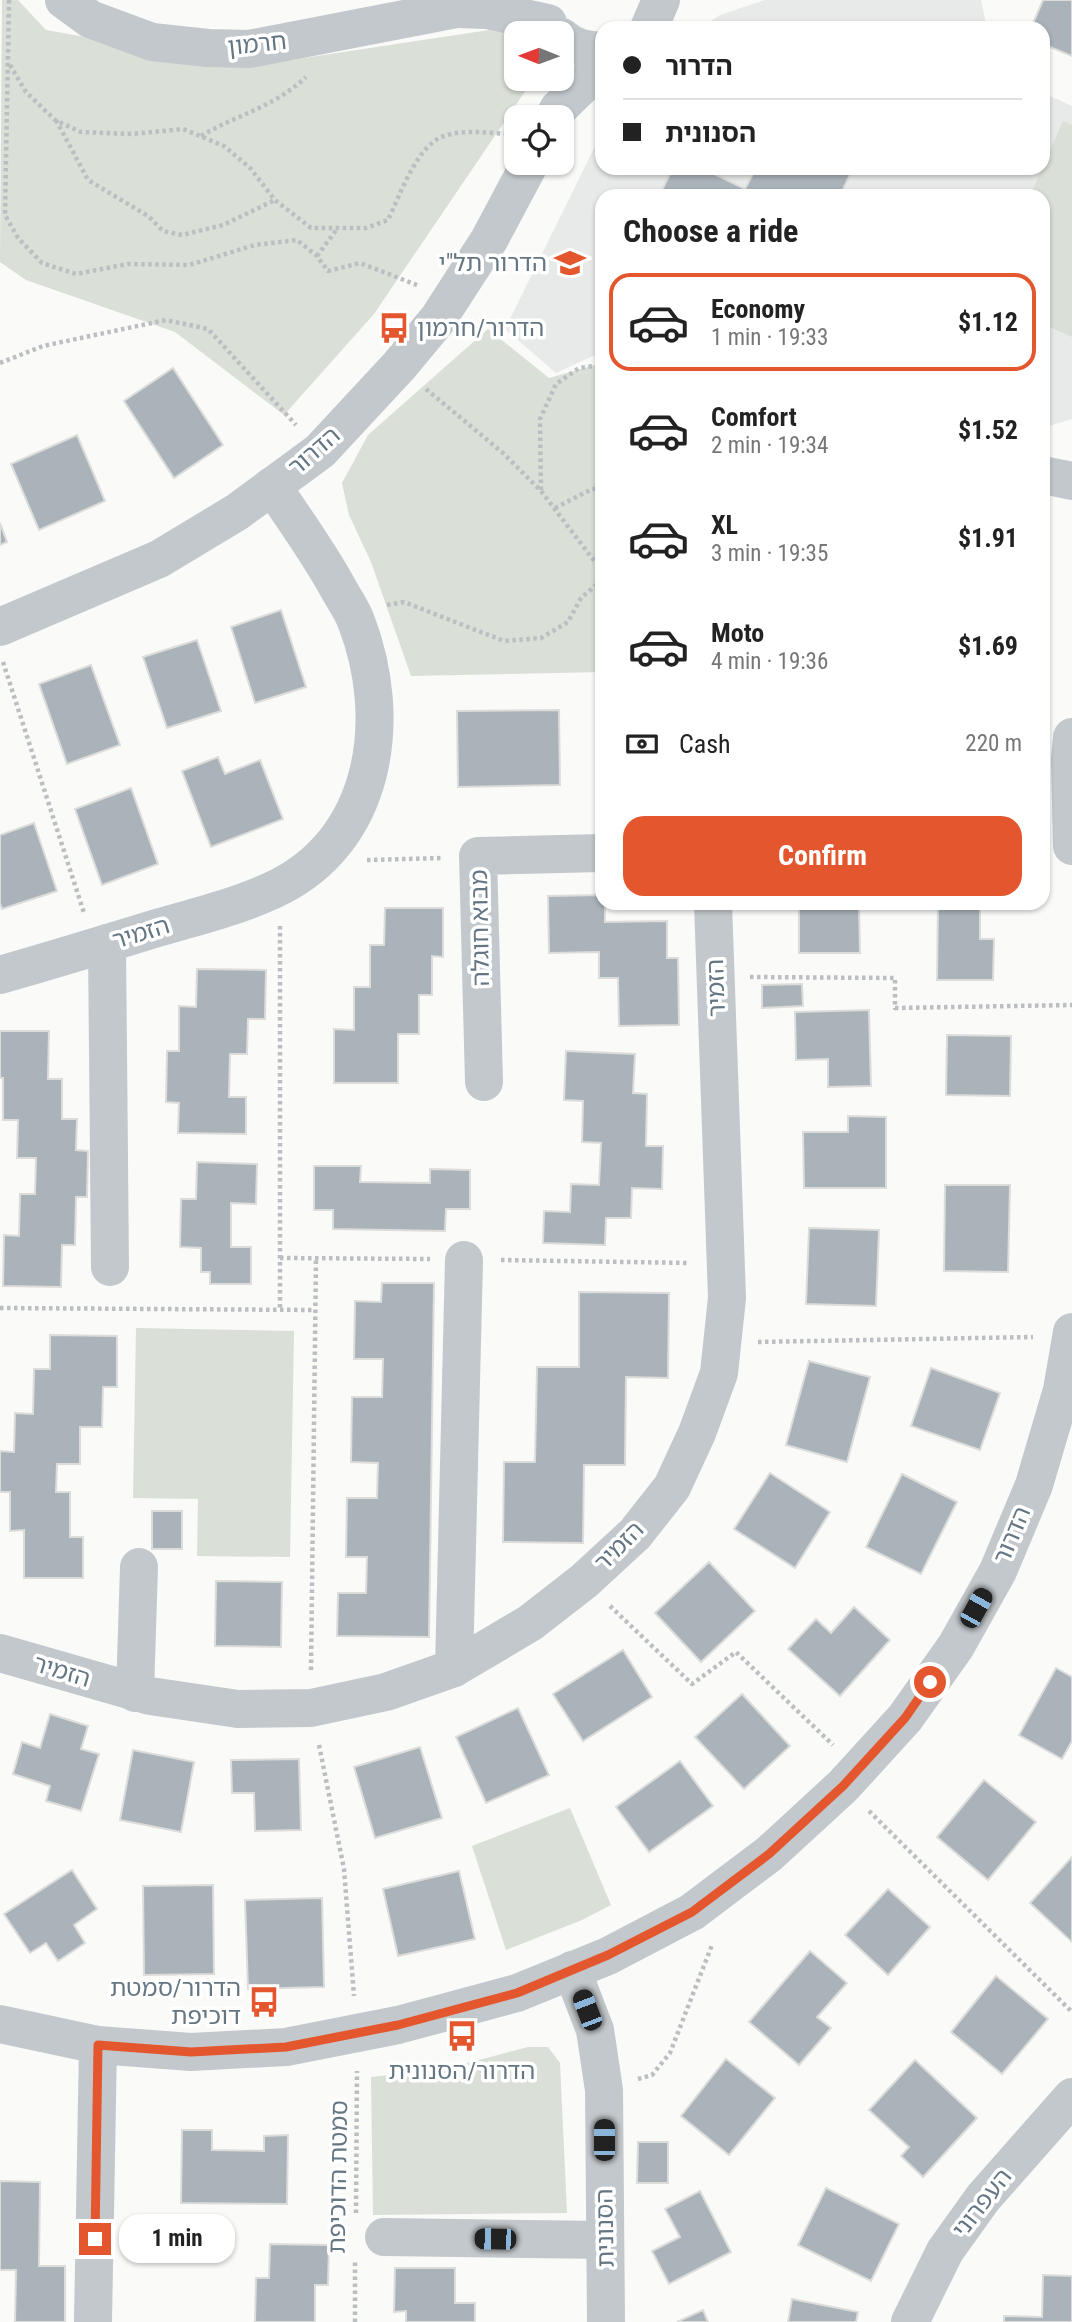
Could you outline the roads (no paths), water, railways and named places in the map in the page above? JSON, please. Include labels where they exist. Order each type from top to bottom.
[{"type":"street","name":"חרמון","points":[[64,0],[90,19],[152,42],[208,48],[249,49],[468,5],[530,21]]},
{"type":"street","name":"חרמון","points":[[574,45],[595,51]]},
{"type":"street","points":[[558,101],[595,72]]},
{"type":"street","name":"הדרור","points":[[0,627],[159,559],[237,512],[320,451],[399,366],[438,319],[489,240],[524,175]]},
{"type":"street","points":[[1050,476],[1072,481]]},
{"type":"street","name":"הזמיר","points":[[0,975],[217,910],[280,886],[317,862],[348,826],[370,772],[375,725],[372,668],[355,619],[320,555],[272,486]]},
{"type":"street","points":[[1072,737],[1072,846]]},
{"type":"street","name":"מבוא חוגלה","points":[[484,1082],[478,856],[595,853]]},
{"type":"street","name":"הזמיר","points":[[0,1653],[135,1693],[238,1709],[311,1708],[386,1692],[454,1668],[530,1623],[584,1581],[635,1534],[672,1487],[719,1373],[727,1298],[713,910]]},
{"type":"street","points":[[101,945],[110,1267]]},
{"type":"street","points":[[454,1668],[464,1260]]},
{"type":"street","name":"הדרור","points":[[0,2024],[98,2045],[191,2052],[286,2047],[398,2025],[517,1993],[608,1955],[692,1912],[769,1854],[850,1777],[905,1718],[956,1646],[998,1571],[1034,1485],[1062,1390],[1072,1334]]},
{"type":"street","points":[[135,1693],[139,1567]]},
{"type":"street","name":"הסנונית","points":[[572,1970],[595,2030],[604,2090],[606,2322]]},
{"type":"street","points":[[93,2322],[98,2045]]},
{"type":"street","name":"העפרוני","points":[[910,2322],[945,2251],[982,2198],[1072,2097]]},
{"type":"street","points":[[365,2239],[605,2240]]},
{"type":"place","name":"הדרור תל\"י","points":[[570,263]]},
{"type":"place","name":"הדרור/חרמון","points":[[394,328]]},
{"type":"place","name":"הדרור/סמטת דוכיפת","points":[[264,2002]]},
{"type":"place","name":"הדרור/הסנונית","points":[[462,2036]]}]
